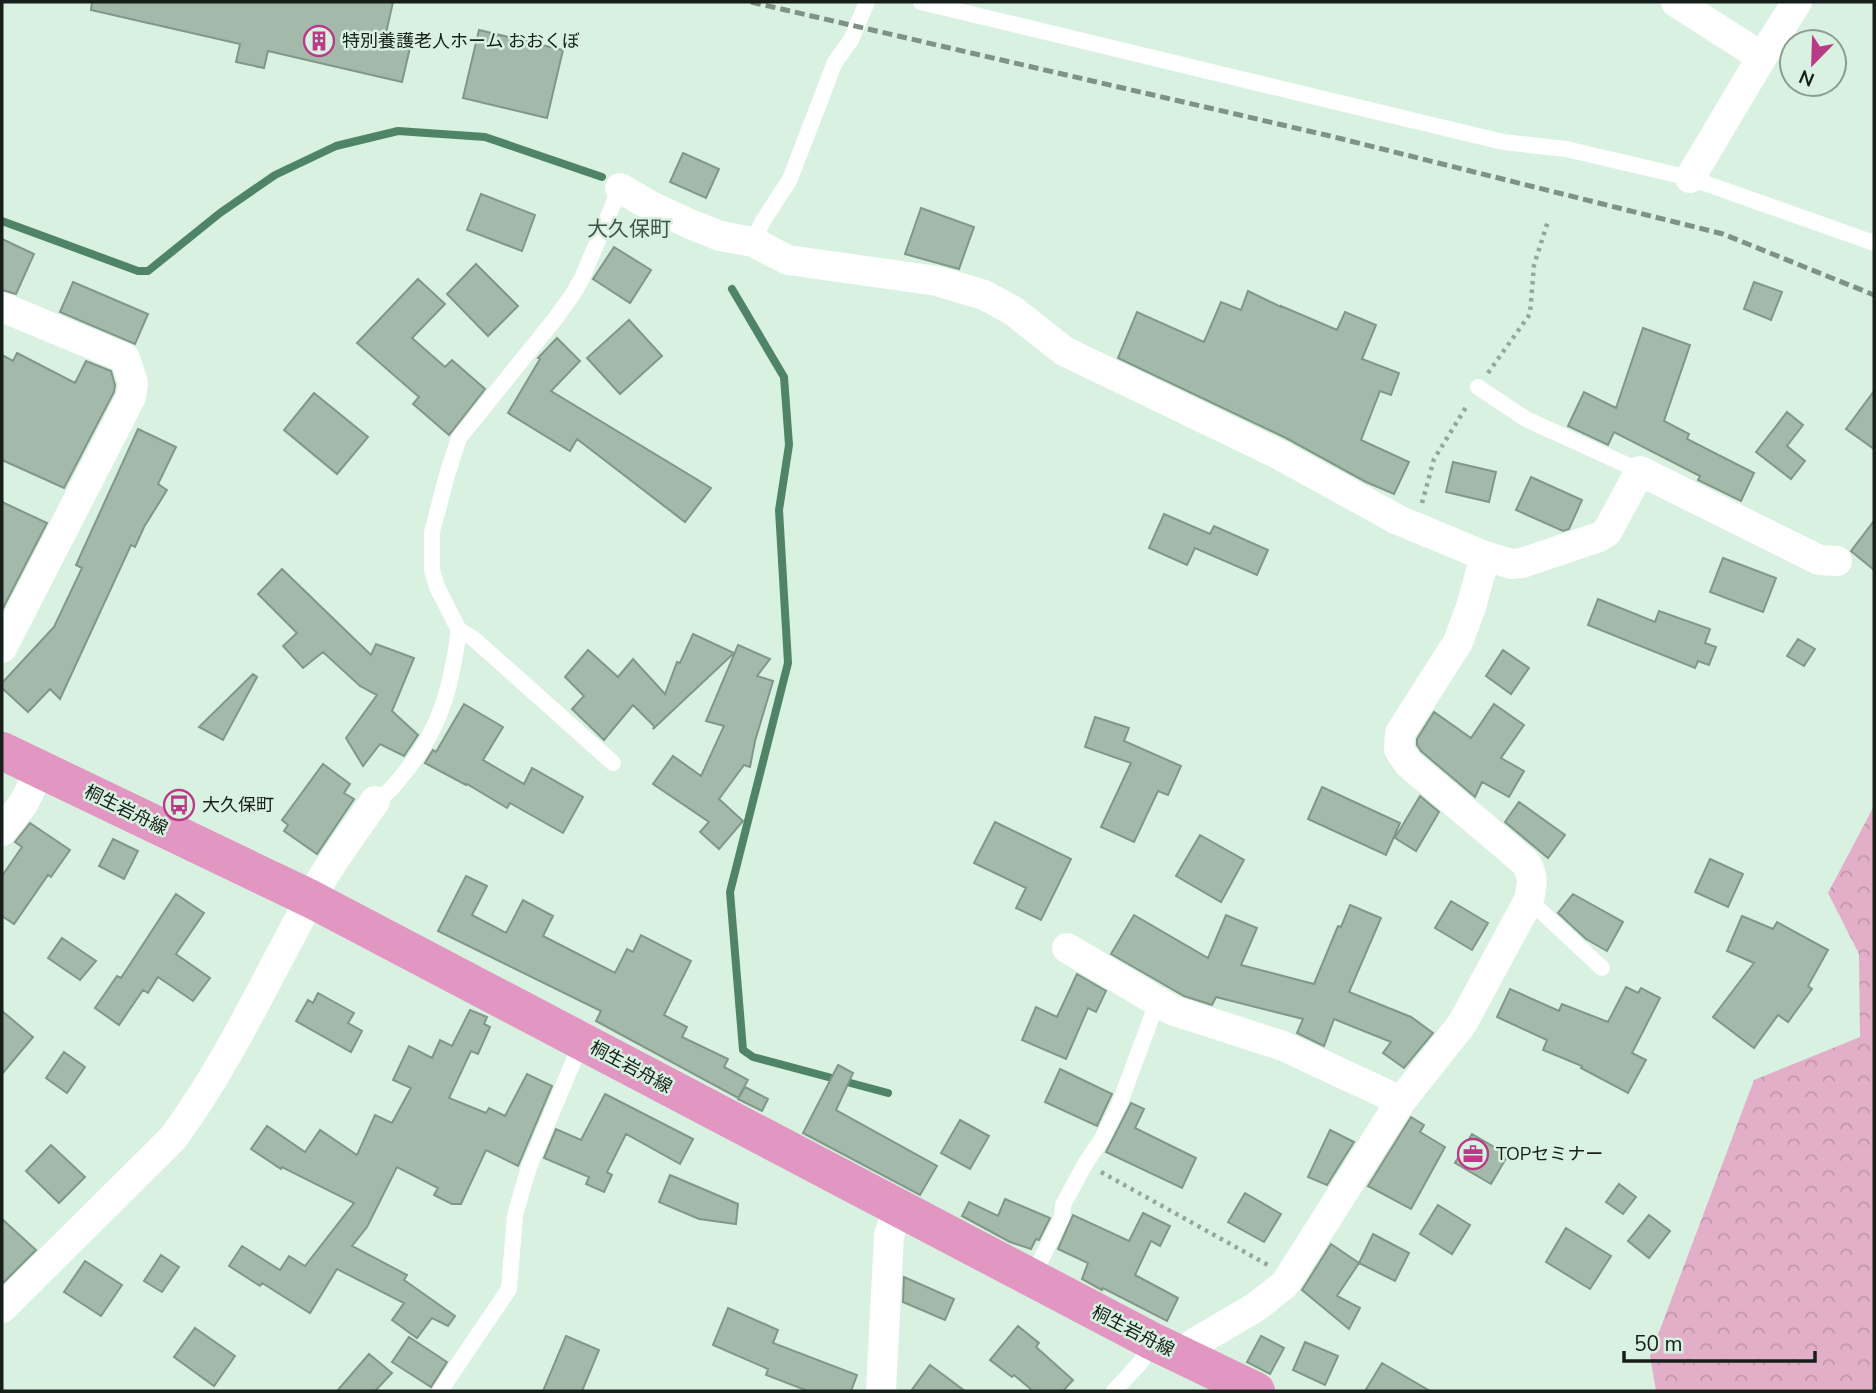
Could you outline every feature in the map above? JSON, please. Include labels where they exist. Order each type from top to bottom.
[{"type":"main road","name":"桐生岩舟線","points":[[2,751],[311,900],[1032,1278],[1256,1391]]},
{"type":"street","points":[[1676,2],[1762,57]]},
{"type":"street","points":[[1690,178],[1797,2]]},
{"type":"street","points":[[620,188],[690,224],[720,236],[753,242],[788,260],[937,281],[985,295],[1012,310],[1064,351],[1278,454],[1398,520],[1511,564],[1522,563],[1607,532],[1640,471],[1819,560],[1837,561]]},
{"type":"street","points":[[2,307],[125,358],[133,383],[131,397],[2,648]]},
{"type":"street","points":[[1167,1348],[1193,1344],[1256,1307],[1289,1279],[1401,1101],[1462,1024],[1528,900],[1532,874],[1526,863],[1408,763],[1399,750],[1400,733],[1458,642],[1485,556]]},
{"type":"street","points":[[2,831],[23,804],[41,769]]},
{"type":"street","points":[[2,1308],[173,1138],[191,1114],[250,1014],[325,874],[375,801]]},
{"type":"street","points":[[1067,948],[1172,1010],[1283,1046],[1401,1101]]},
{"type":"street","points":[[881,1391],[889,1235],[899,1207]]},
{"type":"lane","points":[[753,242],[790,178],[835,62],[851,40],[867,2]]},
{"type":"lane","points":[[921,2],[1503,142],[1566,149],[1690,178],[1874,243]]},
{"type":"lane","points":[[613,763],[474,639],[459,630],[437,587],[432,569],[431,549],[436,511],[459,438],[573,294],[620,188]]},
{"type":"lane","points":[[1478,387],[1526,419],[1640,471]]},
{"type":"lane","points":[[375,801],[386,795],[420,753],[442,712],[451,683],[459,630]]},
{"type":"lane","points":[[1528,900],[1602,968]]},
{"type":"lane","points":[[1032,1278],[1062,1217],[1063,1206],[1119,1105],[1157,1003]]},
{"type":"lane","points":[[440,1391],[509,1289],[514,1215],[529,1167],[582,1041]]},
{"type":"lane","points":[[1114,1391],[1141,1362],[1167,1348]]},
{"type":"path","points":[[1085,1164],[1289,1279]]},
{"type":"green space","points":[[1874,806],[1874,1391],[1656,1391],[1650,1356],[1754,1080],[1860,1037],[1859,954],[1828,893]]},
{"type":"building","name":"特別養護老人ホーム おおくぼ","points":[[92,2],[393,2],[386,33],[412,39],[402,82],[268,51],[264,68],[236,62],[240,44],[91,10]]},
{"type":"building","points":[[479,30],[563,50],[547,118],[463,98]]},
{"type":"building","points":[[683,153],[719,169],[706,198],[670,182]]},
{"type":"building","points":[[481,194],[535,215],[522,251],[467,230]]},
{"type":"building","points":[[921,208],[974,227],[959,269],[905,254]]},
{"type":"building","points":[[2,239],[34,254],[16,294],[2,290]]},
{"type":"building","points":[[614,247],[651,270],[630,303],[593,279]]},
{"type":"building","points":[[476,264],[518,306],[488,336],[447,294]]},
{"type":"building","points":[[418,279],[445,304],[412,338],[445,367],[452,360],[485,389],[449,435],[413,404],[419,397],[357,343]]},
{"type":"building","points":[[73,282],[148,314],[135,344],[60,312]]},
{"type":"building","points":[[1754,282],[1782,292],[1771,320],[1744,309]]},
{"type":"building","points":[[1248,291],[1337,330],[1345,312],[1376,325],[1362,359],[1399,373],[1391,395],[1380,391],[1361,440],[1409,462],[1394,494],[1366,482],[1286,438],[1118,358],[1137,312],[1204,342],[1221,302],[1241,310]]},
{"type":"building","points":[[629,320],[662,356],[620,394],[587,358]]},
{"type":"building","points":[[1643,328],[1690,345],[1664,421],[1689,434],[1687,439],[1754,473],[1741,501],[1698,480],[1700,476],[1614,432],[1608,445],[1568,426],[1584,392],[1616,408]]},
{"type":"building","points":[[557,338],[580,361],[551,391],[711,488],[685,522],[577,439],[570,451],[508,413],[540,359],[538,358]]},
{"type":"building","points":[[17,353],[75,383],[86,361],[111,371],[114,392],[64,488],[2,460],[2,355],[13,361]]},
{"type":"building","points":[[1874,391],[1874,449],[1846,429]]},
{"type":"building","points":[[314,393],[368,437],[337,474],[284,430]]},
{"type":"building","points":[[1787,412],[1803,425],[1787,446],[1805,461],[1791,479],[1756,452]]},
{"type":"building","points":[[138,429],[176,447],[158,484],[167,490],[135,547],[131,545],[60,699],[50,689],[28,712],[2,688],[2,683],[54,627],[82,568],[76,565]]},
{"type":"building","points":[[1453,462],[1496,472],[1489,502],[1446,492]]},
{"type":"building","points":[[1531,477],[1582,500],[1569,529],[1563,531],[1516,510]]},
{"type":"building","points":[[2,502],[47,523],[2,610]]},
{"type":"building","points":[[1164,514],[1210,534],[1214,526],[1268,550],[1257,575],[1195,548],[1187,565],[1149,548]]},
{"type":"building","points":[[1874,521],[1874,570],[1851,551]]},
{"type":"building","points":[[1723,558],[1776,578],[1763,612],[1710,592]]},
{"type":"building","points":[[282,569],[371,655],[376,644],[414,658],[392,711],[418,735],[404,756],[380,744],[363,766],[346,738],[377,695],[360,686],[323,652],[303,668],[283,646],[297,633],[258,594]]},
{"type":"building","points":[[1598,599],[1655,622],[1659,611],[1710,629],[1705,643],[1716,647],[1709,665],[1698,661],[1695,668],[1588,625]]},
{"type":"building","points":[[693,634],[734,653],[653,729],[654,726],[633,705],[604,740],[572,709],[584,696],[565,677],[588,650],[618,677],[633,659],[665,694],[677,662],[680,663]]},
{"type":"building","points":[[1798,639],[1815,649],[1804,666],[1787,656]]},
{"type":"building","points":[[738,645],[770,659],[757,676],[773,681],[750,767],[744,765],[719,799],[743,821],[719,849],[700,832],[709,822],[653,784],[673,756],[701,776],[724,726],[706,721]]},
{"type":"building","points":[[1503,650],[1529,668],[1511,694],[1486,676]]},
{"type":"building","points":[[253,674],[257,677],[223,740],[199,727]]},
{"type":"building","points":[[464,704],[503,727],[483,760],[524,784],[532,768],[583,797],[563,833],[510,803],[507,808],[425,763],[433,750],[436,752]]},
{"type":"building","points":[[1494,704],[1524,725],[1501,758],[1524,771],[1509,797],[1482,782],[1475,797],[1421,751],[1417,739],[1434,712],[1471,738]]},
{"type":"building","points":[[1095,717],[1129,728],[1124,741],[1181,766],[1168,795],[1158,791],[1134,842],[1101,827],[1131,763],[1085,747]]},
{"type":"building","points":[[323,764],[350,784],[344,793],[354,799],[317,854],[284,831],[288,825],[282,820]]},
{"type":"building","points":[[1322,787],[1400,823],[1386,855],[1308,819]]},
{"type":"building","points":[[1420,796],[1439,812],[1416,851],[1395,838]]},
{"type":"building","points":[[1519,802],[1565,835],[1548,858],[1505,822]]},
{"type":"building","points":[[995,822],[1071,859],[1041,920],[1016,908],[1026,888],[974,863]]},
{"type":"building","points":[[30,823],[70,850],[51,877],[48,875],[14,924],[2,916],[2,876],[22,847],[15,842]]},
{"type":"building","points":[[1200,835],[1244,860],[1221,902],[1176,876]]},
{"type":"building","points":[[113,839],[138,851],[124,879],[99,866]]},
{"type":"building","points":[[1710,859],[1743,874],[1728,907],[1695,892]]},
{"type":"building","points":[[466,876],[487,886],[472,915],[506,933],[523,900],[553,916],[543,936],[615,973],[627,949],[633,952],[641,935],[691,961],[664,1015],[687,1027],[682,1037],[728,1059],[724,1067],[748,1080],[738,1098],[596,1021],[601,1011],[438,931]]},
{"type":"building","points":[[176,894],[204,913],[176,954],[210,978],[193,1001],[158,977],[148,993],[143,990],[119,1025],[95,1008],[117,976],[121,978]]},
{"type":"building","points":[[1573,894],[1623,922],[1607,951],[1586,939],[1558,913]]},
{"type":"building","points":[[1451,901],[1488,923],[1472,950],[1435,928]]},
{"type":"building","points":[[1350,905],[1381,918],[1349,992],[1411,1017],[1433,1033],[1404,1068],[1383,1053],[1391,1042],[1334,1019],[1324,1046],[1297,1033],[1303,1019],[1216,997],[1212,1005],[1184,996],[1111,954],[1134,915],[1208,958],[1226,915],[1257,928],[1241,965],[1314,984],[1338,926],[1341,927]]},
{"type":"building","points":[[1742,916],[1773,929],[1777,922],[1828,950],[1808,986],[1812,989],[1788,1022],[1778,1015],[1754,1048],[1713,1017],[1754,963],[1727,951]]},
{"type":"building","points":[[62,938],[96,961],[80,980],[48,958]]},
{"type":"building","points":[[1077,974],[1106,991],[1096,1012],[1088,1008],[1066,1059],[1022,1040],[1036,1007],[1057,1017]]},
{"type":"building","points":[[1626,987],[1638,993],[1641,988],[1660,998],[1632,1053],[1646,1060],[1628,1093],[1581,1068],[1582,1066],[1543,1050],[1547,1040],[1497,1017],[1510,989],[1559,1011],[1562,1004],[1608,1022]]},
{"type":"building","points":[[318,993],[354,1013],[348,1023],[362,1031],[351,1052],[296,1021],[308,1000],[313,1003]]},
{"type":"building","points":[[470,1010],[487,1017],[484,1024],[490,1027],[478,1054],[471,1051],[449,1098],[486,1113],[489,1108],[505,1116],[527,1074],[552,1086],[518,1166],[486,1150],[461,1204],[452,1204],[434,1195],[438,1188],[397,1167],[367,1227],[352,1246],[407,1275],[404,1280],[455,1316],[448,1326],[432,1318],[417,1338],[392,1320],[404,1303],[337,1269],[310,1313],[229,1266],[242,1246],[280,1270],[289,1256],[305,1266],[354,1203],[282,1167],[281,1169],[251,1149],[267,1126],[305,1152],[320,1130],[357,1155],[375,1115],[392,1123],[411,1088],[393,1080],[409,1046],[432,1058],[440,1040],[452,1046]]},
{"type":"building","points":[[2,1011],[33,1037],[2,1074]]},
{"type":"building","points":[[64,1052],[85,1067],[67,1093],[46,1078]]},
{"type":"building","points":[[838,1065],[853,1073],[836,1110],[937,1166],[920,1195],[803,1133]]},
{"type":"building","points":[[1060,1069],[1112,1094],[1097,1126],[1045,1102]]},
{"type":"building","points":[[745,1087],[768,1099],[762,1111],[738,1099]]},
{"type":"building","points":[[605,1094],[693,1139],[680,1164],[626,1134],[607,1172],[612,1175],[604,1192],[586,1184],[589,1177],[544,1158],[556,1129],[581,1140]]},
{"type":"building","points":[[1131,1103],[1144,1109],[1135,1128],[1196,1158],[1182,1188],[1106,1152]]},
{"type":"building","points":[[1411,1117],[1424,1125],[1420,1132],[1445,1147],[1411,1209],[1368,1186]]},
{"type":"building","points":[[960,1120],[989,1136],[970,1169],[941,1153]]},
{"type":"building","points":[[1330,1130],[1354,1142],[1327,1185],[1308,1177]]},
{"type":"building","points":[[1472,1134],[1508,1155],[1491,1184],[1455,1163]]},
{"type":"building","points":[[51,1145],[85,1177],[59,1203],[26,1171]]},
{"type":"building","points":[[670,1175],[738,1204],[736,1224],[699,1219],[659,1202]]},
{"type":"building","points":[[1619,1184],[1636,1197],[1623,1214],[1606,1202]]},
{"type":"building","points":[[1245,1193],[1281,1214],[1264,1242],[1228,1222]]},
{"type":"building","points":[[1005,1199],[1050,1218],[1039,1240],[1036,1239],[1031,1249],[1010,1242],[962,1216],[969,1202],[998,1216]]},
{"type":"building","points":[[1438,1205],[1470,1225],[1452,1254],[1420,1234]]},
{"type":"building","points":[[1143,1213],[1170,1226],[1160,1246],[1151,1241],[1135,1275],[1178,1298],[1167,1321],[1082,1279],[1088,1263],[1058,1249],[1073,1215],[1129,1241]]},
{"type":"building","points":[[1649,1215],[1670,1231],[1649,1258],[1628,1241]]},
{"type":"building","points":[[2,1219],[36,1250],[2,1284]]},
{"type":"building","points":[[1566,1228],[1611,1256],[1590,1289],[1546,1262]]},
{"type":"building","points":[[1373,1234],[1409,1253],[1395,1281],[1359,1263]]},
{"type":"building","points":[[1331,1244],[1359,1263],[1337,1296],[1360,1308],[1349,1329],[1302,1290]]},
{"type":"building","points":[[161,1255],[179,1267],[162,1292],[144,1281]]},
{"type":"building","points":[[85,1261],[122,1285],[101,1316],[64,1292]]},
{"type":"building","points":[[904,1277],[954,1299],[945,1320],[903,1302]]},
{"type":"building","points":[[728,1308],[778,1330],[773,1343],[857,1375],[851,1391],[808,1391],[766,1375],[768,1369],[713,1345]]},
{"type":"building","points":[[1018,1326],[1039,1343],[1036,1347],[1073,1380],[1063,1391],[1033,1391],[990,1360]]},
{"type":"building","points":[[195,1328],[235,1356],[214,1386],[174,1357]]},
{"type":"building","points":[[566,1336],[599,1350],[582,1391],[543,1391]]},
{"type":"building","points":[[1261,1336],[1284,1348],[1270,1374],[1247,1362]]},
{"type":"building","points":[[409,1337],[447,1362],[431,1387],[392,1362]]},
{"type":"building","points":[[1305,1342],[1338,1356],[1325,1385],[1293,1370]]},
{"type":"building","points":[[369,1354],[392,1373],[375,1391],[337,1391]]},
{"type":"building","points":[[1382,1363],[1430,1391],[1365,1391]]},
{"type":"building","points":[[930,1365],[965,1391],[911,1391]]},
{"type":"waterway","points":[[2,221],[138,271],[148,271],[220,213],[275,175],[336,146],[398,131],[485,137],[602,177]]},
{"type":"waterway","points":[[732,289],[784,377],[789,445],[779,510],[788,663],[730,892],[743,1050],[753,1057],[888,1093]]},
{"type":"railway","points":[[751,2],[1326,135],[1723,234],[1874,295]]},
{"type":"place","name":"特別養護老人ホーム おおくぼ","points":[[319,41]]},
{"type":"place","name":"大久保町","points":[[179,805]]},
{"type":"place","name":"TOPセミナー","points":[[1473,1154]]},
{"type":"district","name":"大久保町","points":[[629,229]]}]
